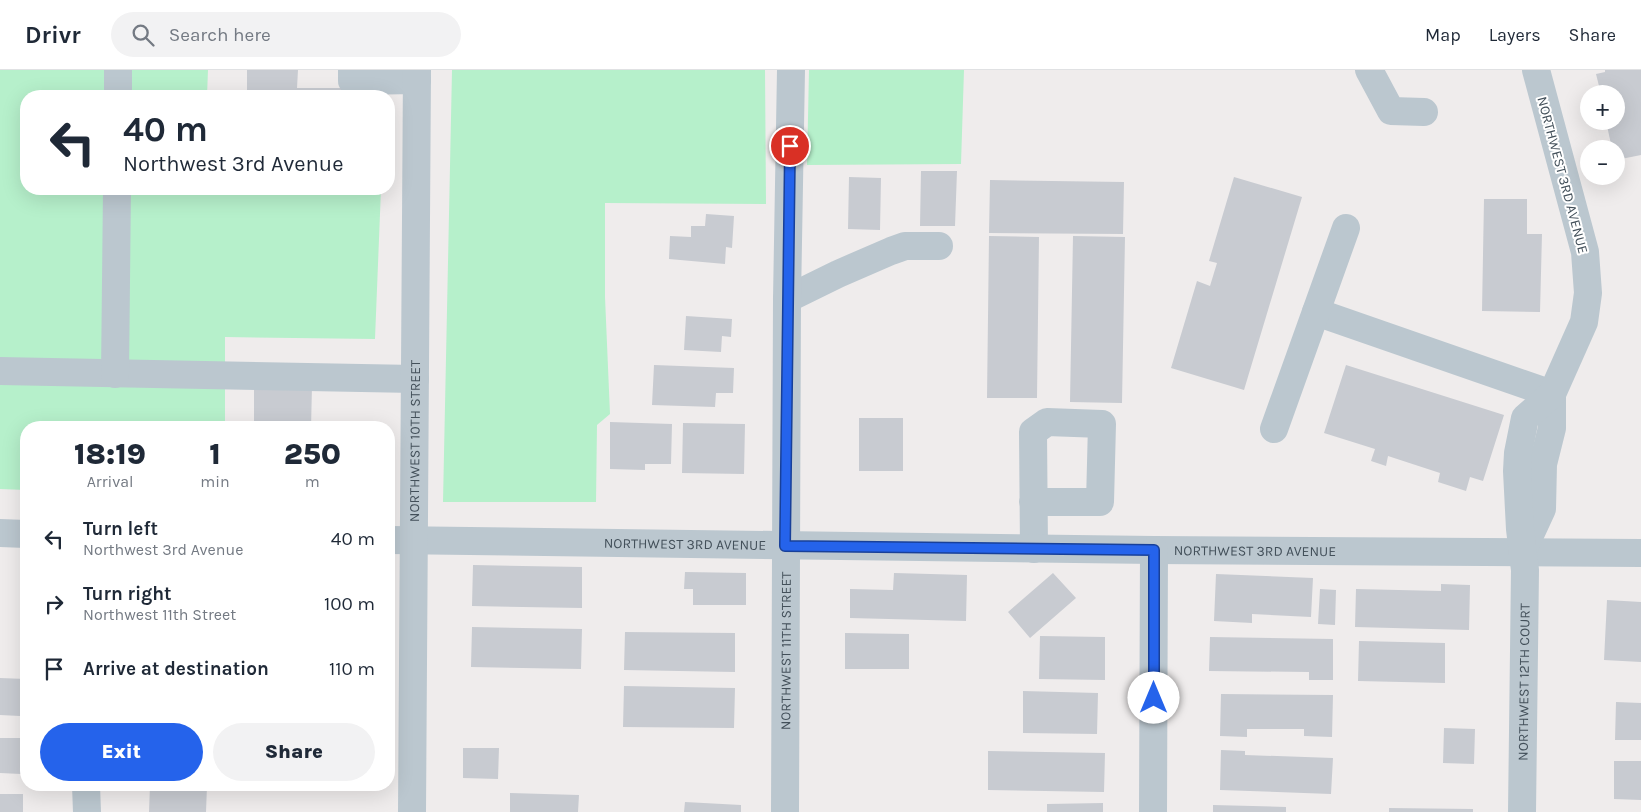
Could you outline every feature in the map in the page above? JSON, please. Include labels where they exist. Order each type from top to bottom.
[{"type":"street","points":[[118,70],[118,90]]},
{"type":"street","points":[[352,70],[352,81],[417,75]]},
{"type":"street","name":"NORTHWEST 11TH STREET","points":[[786,812],[785,546],[791,70]]},
{"type":"street","points":[[1369,70],[1391,111],[1424,112]]},
{"type":"street","name":"NORTHWEST 3RD AVENUE","points":[[1522,552],[1517,471],[1518,452],[1525,418],[1552,394],[1584,322],[1588,293],[1585,252],[1536,70]]},
{"type":"street","name":"NORTHWEST 10TH STREET","points":[[412,812],[401,540],[415,379],[417,75]]},
{"type":"street","points":[[115,374],[117,195]]},
{"type":"street","points":[[1274,429],[1346,228]]},
{"type":"street","points":[[787,299],[891,251],[906,246],[939,246]]},
{"type":"street","points":[[1316,312],[1552,394]]},
{"type":"street","points":[[0,371],[415,379]]},
{"type":"street","points":[[1033,502],[1034,549]]},
{"type":"street","points":[[0,533],[20,534]]},
{"type":"street","name":"NORTHWEST 3RD AVENUE","points":[[401,540],[1034,549],[1641,554]]},
{"type":"street","points":[[1153,812],[1154,550]]},
{"type":"street","name":"NORTHWEST 12TH COURT","points":[[1522,552],[1525,570],[1522,812]]},
{"type":"street","points":[[86,791],[86,812]]},
{"type":"green space","points":[[0,70],[208,70],[207,90],[20,90],[20,195],[381,195],[375,339],[225,337],[225,421],[20,421],[20,490],[0,489]]},
{"type":"green space","points":[[452,70],[765,70],[766,204],[605,203],[605,297],[610,414],[597,425],[596,502],[443,502]]},
{"type":"green space","points":[[809,70],[964,70],[961,164],[807,165]]},
{"type":"building","points":[[247,70],[298,70],[297,88],[352,88],[352,90],[247,90]]},
{"type":"building","points":[[1605,70],[1641,70],[1641,155],[1625,158],[1625,140],[1610,140],[1608,130],[1625,130],[1625,85],[1599,85],[1596,74],[1605,72]]},
{"type":"building","points":[[921,171],[957,171],[955,226],[920,226]]},
{"type":"building","points":[[849,177],[881,178],[880,230],[848,229]]},
{"type":"building","points":[[1234,177],[1302,197],[1244,390],[1171,368],[1197,281],[1210,286],[1217,263],[1209,261]]},
{"type":"building","points":[[990,180],[1124,182],[1123,234],[989,233]]},
{"type":"building","points":[[1484,199],[1527,199],[1527,234],[1542,234],[1540,312],[1482,311]]},
{"type":"building","points":[[706,214],[734,216],[732,248],[726,247],[725,264],[669,259],[670,236],[691,237],[691,226],[705,226]]},
{"type":"building","points":[[989,236],[1039,237],[1037,398],[987,398]]},
{"type":"building","points":[[1073,236],[1125,237],[1122,403],[1070,402]]},
{"type":"building","points":[[686,316],[732,319],[731,337],[722,336],[721,352],[684,350]]},
{"type":"building","points":[[654,365],[734,368],[733,393],[716,393],[715,407],[652,405]]},
{"type":"building","points":[[1346,365],[1504,415],[1483,481],[1470,477],[1466,491],[1438,482],[1440,473],[1388,456],[1386,466],[1371,461],[1375,449],[1324,433]]},
{"type":"building","points":[[254,385],[312,386],[311,421],[254,421]]},
{"type":"building","points":[[859,418],[903,418],[903,471],[859,471]]},
{"type":"building","points":[[610,422],[672,424],[671,464],[645,464],[645,470],[610,469]]},
{"type":"building","points":[[683,423],[745,424],[744,474],[682,473]]},
{"type":"building","points":[[473,565],[582,567],[582,608],[472,606]]},
{"type":"building","points":[[685,572],[746,573],[746,605],[693,605],[693,589],[684,589]]},
{"type":"building","points":[[894,573],[967,575],[966,621],[850,618],[850,589],[893,590]]},
{"type":"building","points":[[1053,573],[1076,598],[1030,638],[1008,612]]},
{"type":"building","points":[[1216,574],[1313,578],[1311,617],[1252,614],[1252,623],[1214,621]]},
{"type":"building","points":[[1441,584],[1470,585],[1469,630],[1355,627],[1356,589],[1441,591]]},
{"type":"building","points":[[1320,589],[1336,590],[1335,625],[1318,624]]},
{"type":"building","points":[[1607,600],[1641,602],[1641,662],[1604,660]]},
{"type":"building","points":[[472,627],[582,629],[581,669],[471,667]]},
{"type":"building","points":[[625,632],[735,633],[735,672],[624,670]]},
{"type":"building","points":[[845,633],[909,634],[909,669],[845,669]]},
{"type":"building","points":[[1040,636],[1105,637],[1105,680],[1039,679]]},
{"type":"building","points":[[1210,637],[1333,639],[1333,680],[1309,680],[1309,672],[1209,671]]},
{"type":"building","points":[[1359,641],[1445,643],[1445,683],[1358,681]]},
{"type":"building","points":[[0,678],[20,679],[20,716],[0,715]]},
{"type":"building","points":[[624,686],[735,688],[734,728],[623,727]]},
{"type":"building","points":[[1023,691],[1098,693],[1097,734],[1023,733]]},
{"type":"building","points":[[1221,694],[1333,695],[1332,737],[1304,736],[1304,729],[1247,729],[1247,737],[1220,736]]},
{"type":"building","points":[[1616,702],[1641,703],[1641,740],[1615,740]]},
{"type":"building","points":[[1444,728],[1475,729],[1474,764],[1443,763]]},
{"type":"building","points":[[0,738],[20,738],[20,774],[0,773]]},
{"type":"building","points":[[463,748],[499,748],[498,779],[463,778]]},
{"type":"building","points":[[1221,750],[1245,751],[1245,755],[1333,758],[1331,794],[1220,790]]},
{"type":"building","points":[[988,751],[1105,753],[1104,792],[988,790]]},
{"type":"building","points":[[1614,761],[1641,761],[1641,800],[1614,799]]},
{"type":"building","points":[[150,791],[207,791],[206,812],[149,812]]},
{"type":"building","points":[[510,793],[579,795],[578,812],[510,812]]},
{"type":"building","points":[[0,794],[23,794],[23,812],[0,812]]},
{"type":"building","points":[[685,802],[741,805],[741,812],[684,812]]},
{"type":"building","points":[[1103,803],[1103,812],[1047,812],[1047,804]]},
{"type":"building","points":[[1213,805],[1286,807],[1286,812],[1213,812]]},
{"type":"building","points":[[1389,808],[1473,809],[1473,812],[1389,812]]},
{"type":"route","points":[[790,146],[785,546],[1154,550],[1154,698]]}]
